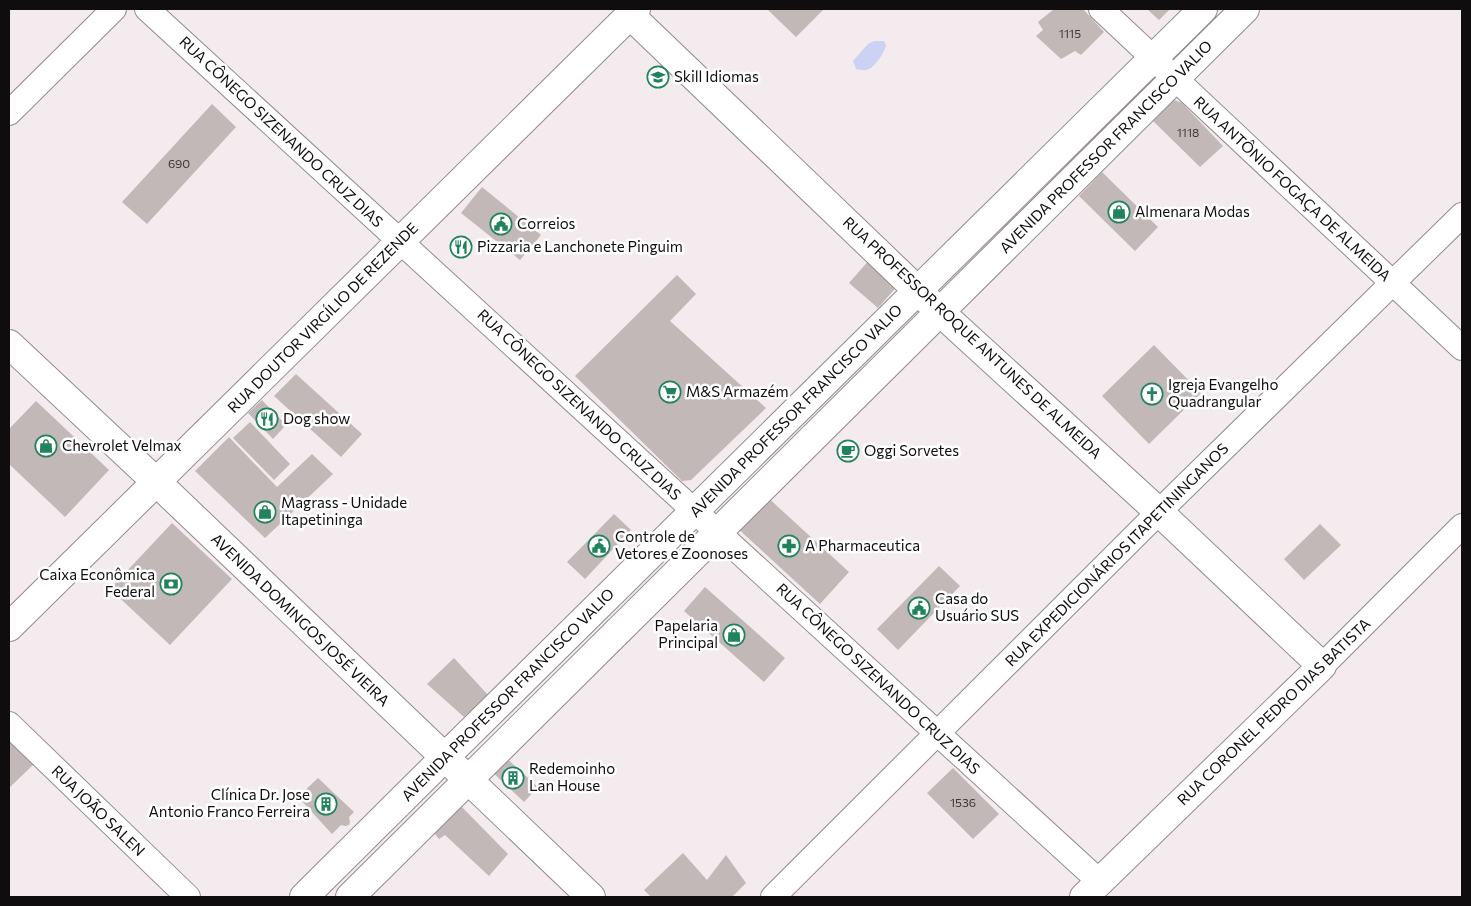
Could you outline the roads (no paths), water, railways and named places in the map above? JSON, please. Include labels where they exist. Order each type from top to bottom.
[{"type":"main road","name":"AVENIDA PROFESSOR FRANCISCO VALIO","points":[[304,897],[1203,9]]},
{"type":"main road","name":"AVENIDA PROFESSOR FRANCISCO VALIO","points":[[350,897],[1245,9]]},
{"type":"main road","name":"RUA DOUTOR VIRGÍLIO DE REZENDE","points":[[9,628],[400,242],[630,11]]},
{"type":"main road","name":"RUA PROFESSOR ROQUE ANTUNES DE ALMEIDA","points":[[630,11],[940,312],[1159,512],[1322,666]]},
{"type":"main road","name":"AVENIDA DOMINGOS JOSÉ VIEIRA","points":[[9,344],[591,897]]},
{"type":"main road","name":"RUA CORONEL PEDRO DIAS BATISTA","points":[[1092,890],[1322,666]]},
{"type":"street","points":[[9,114],[114,9]]},
{"type":"street","name":"RUA CÔNEGO SIZENANDO CRUZ DIAS","points":[[148,9],[938,734],[1092,890]]},
{"type":"street","name":"RUA ANTÔNIO FOGAÇA DE ALMEIDA","points":[[1101,9],[1462,348]]},
{"type":"street","name":"RUA EXPEDICIONÁRIOS ITAPETININGANOS","points":[[774,897],[1159,512],[1462,215]]},
{"type":"street","name":"RUA CORONEL PEDRO DIAS BATISTA","points":[[1322,666],[1462,526]]},
{"type":"street","name":"RUA JOÃO SALEN","points":[[9,724],[188,897]]},
{"type":"water","points":[[874,41],[884,41],[886,45],[882,55],[869,69],[856,69],[853,61],[868,44]]},
{"type":"place","name":"Skill Idiomas","points":[[658,77]]},
{"type":"place","name":"Almenara Modas","points":[[1119,212]]},
{"type":"place","name":"Correios","points":[[501,224]]},
{"type":"place","name":"Pizzaria e Lanchonete Pinguim","points":[[461,247]]},
{"type":"place","name":"M&S Armazém","points":[[670,392]]},
{"type":"place","name":"Igreja Evangelho Quadrangular","points":[[1152,394]]},
{"type":"place","name":"Dog show","points":[[267,419]]},
{"type":"place","name":"Chevrolet Velmax","points":[[46,446]]},
{"type":"place","name":"Oggi Sorvetes","points":[[848,451]]},
{"type":"place","name":"Magrass - Unidade Itapetininga","points":[[265,512]]},
{"type":"place","name":"Controle de Vetores e Zoonoses","points":[[599,546]]},
{"type":"place","name":"A Pharmaceutica","points":[[789,546]]},
{"type":"place","name":"Caixa Econômica Federal","points":[[171,584]]},
{"type":"place","name":"Casa do Usuário SUS","points":[[919,608]]},
{"type":"place","name":"Papelaria Principal","points":[[734,635]]},
{"type":"place","name":"Redemoinho Lan House","points":[[513,778]]},
{"type":"place","name":"Clínica Dr. Jose Antonio Franco Ferreira","points":[[326,804]]}]
